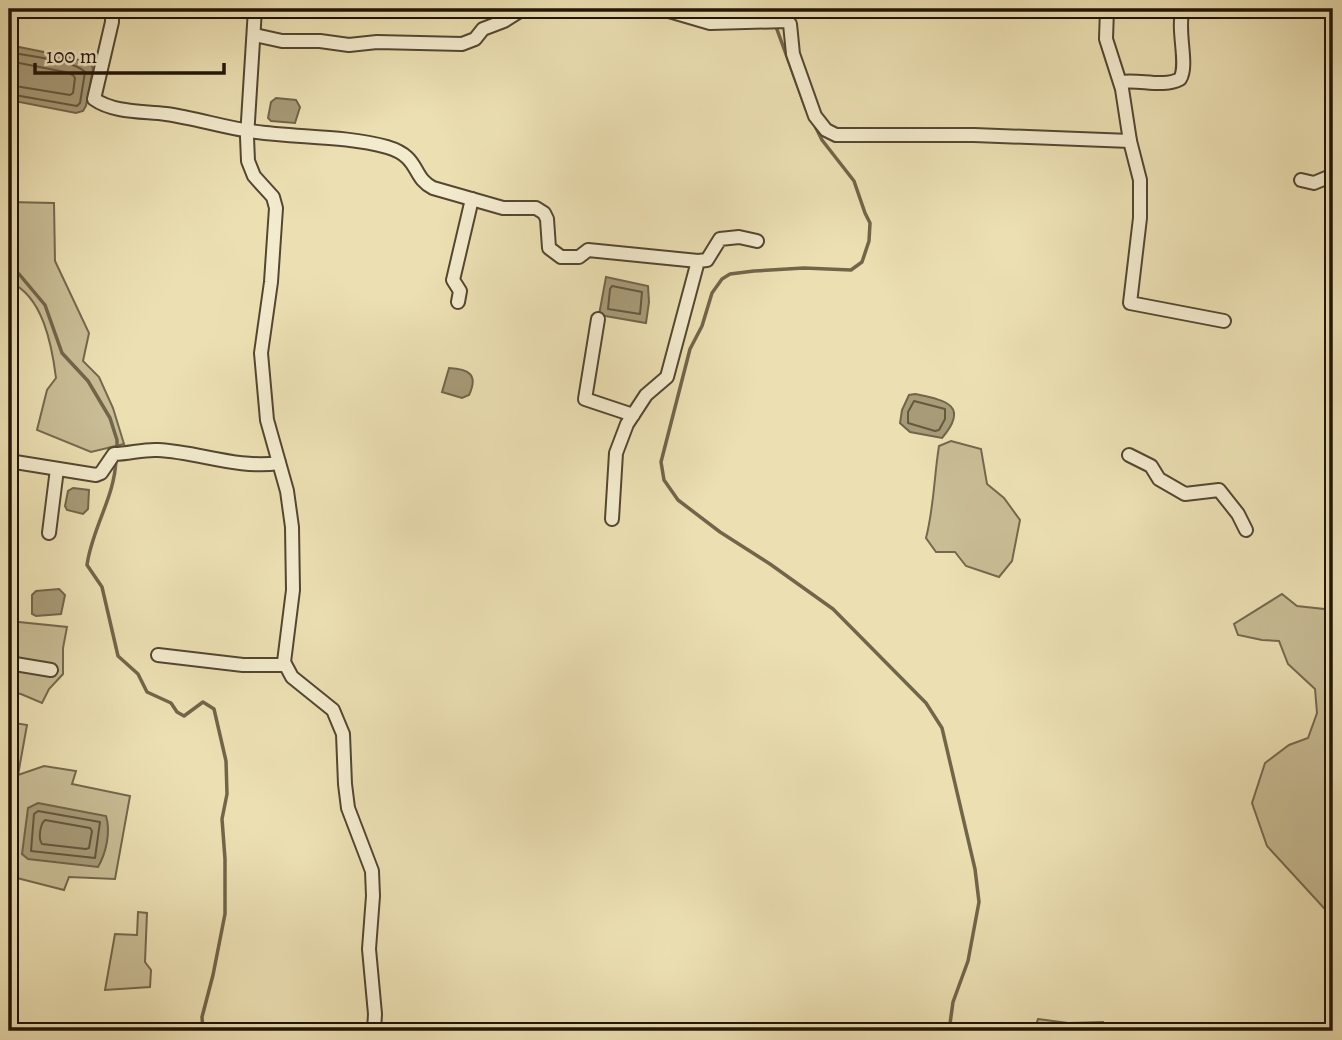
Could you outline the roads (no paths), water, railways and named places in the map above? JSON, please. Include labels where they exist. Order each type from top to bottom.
[{"type":"street","points":[[112,9],[112,22],[104,46],[94,99],[101,104],[248,131],[358,141],[386,147],[410,158],[424,183],[503,208],[536,208],[544,213],[547,219],[549,248],[561,257],[579,257],[588,250],[698,261],[707,260],[720,239],[739,237],[757,241]]},
{"type":"street","points":[[255,9],[248,161],[254,176],[273,197],[276,208],[272,272],[261,353],[267,420],[287,491],[293,565],[285,665],[299,684],[333,710],[343,734],[348,808],[372,872],[369,949],[374,1031]]},
{"type":"street","points":[[255,36],[282,41],[320,41],[349,45],[377,42],[462,44],[470,42],[484,29],[523,9]]},
{"type":"street","points":[[566,9],[660,9],[710,23],[781,19],[790,24],[793,54],[815,116],[826,130],[836,135],[974,135],[1129,141]]},
{"type":"street","points":[[1107,9],[1106,39],[1121,82],[1129,141],[1140,180],[1141,199],[1130,303],[1224,321]]},
{"type":"street","points":[[1121,82],[1132,80],[1164,83],[1180,79],[1184,64],[1181,37],[1184,9]]},
{"type":"street","points":[[1301,180],[1314,183],[1333,176]]},
{"type":"street","points":[[458,302],[460,291],[453,280],[472,199]]},
{"type":"street","points":[[612,519],[616,453],[633,415],[646,396],[667,377],[698,261]]},
{"type":"street","points":[[598,319],[585,399],[633,415]]},
{"type":"street","points":[[9,461],[96,475],[119,454],[157,450],[219,461],[267,465],[279,463]]},
{"type":"street","points":[[1129,455],[1151,466],[1159,479],[1185,494],[1219,490],[1238,514],[1246,530]]},
{"type":"street","points":[[49,533],[57,469]]},
{"type":"street","points":[[158,655],[243,665],[285,665]]},
{"type":"street","points":[[9,663],[51,670]]},
{"type":"water","points":[[9,45],[91,64],[93,69],[83,111],[76,113],[9,100]]},
{"type":"water","points":[[276,98],[296,100],[300,107],[295,123],[271,121],[268,118],[271,102]]},
{"type":"water","points":[[606,277],[648,286],[646,323],[599,315]]},
{"type":"water","points":[[449,368],[470,374],[473,382],[469,395],[462,398],[442,392]]},
{"type":"water","points":[[915,394],[943,402],[954,411],[950,427],[942,438],[910,432],[900,423],[909,395]]},
{"type":"water","points":[[73,488],[89,490],[88,509],[83,514],[67,510],[65,506],[68,491]]},
{"type":"water","points":[[59,589],[65,595],[61,614],[32,614],[32,595],[36,591]]},
{"type":"water","points":[[38,803],[106,816],[107,842],[98,867],[28,859],[22,854],[28,808]]},
{"type":"waterway","points":[[775,24],[806,109]]},
{"type":"waterway","points":[[813,122],[822,140],[854,181],[870,223],[869,241],[862,262],[851,270],[804,268],[754,271],[730,274],[722,279],[712,293],[702,326],[690,349],[661,462],[664,480],[678,500],[833,609],[926,703],[942,728],[975,869],[979,902],[968,961],[953,1002],[949,1031]]},
{"type":"waterway","points":[[9,269],[19,274],[45,305],[62,353],[88,381],[110,418],[117,440],[117,451]]},
{"type":"waterway","points":[[116,459],[112,486],[93,538],[87,565],[102,587],[118,656],[138,674],[147,692],[171,703],[177,712],[184,716],[203,702],[214,709],[226,761],[227,794],[222,819],[225,914],[202,1017],[203,1031]]}]
